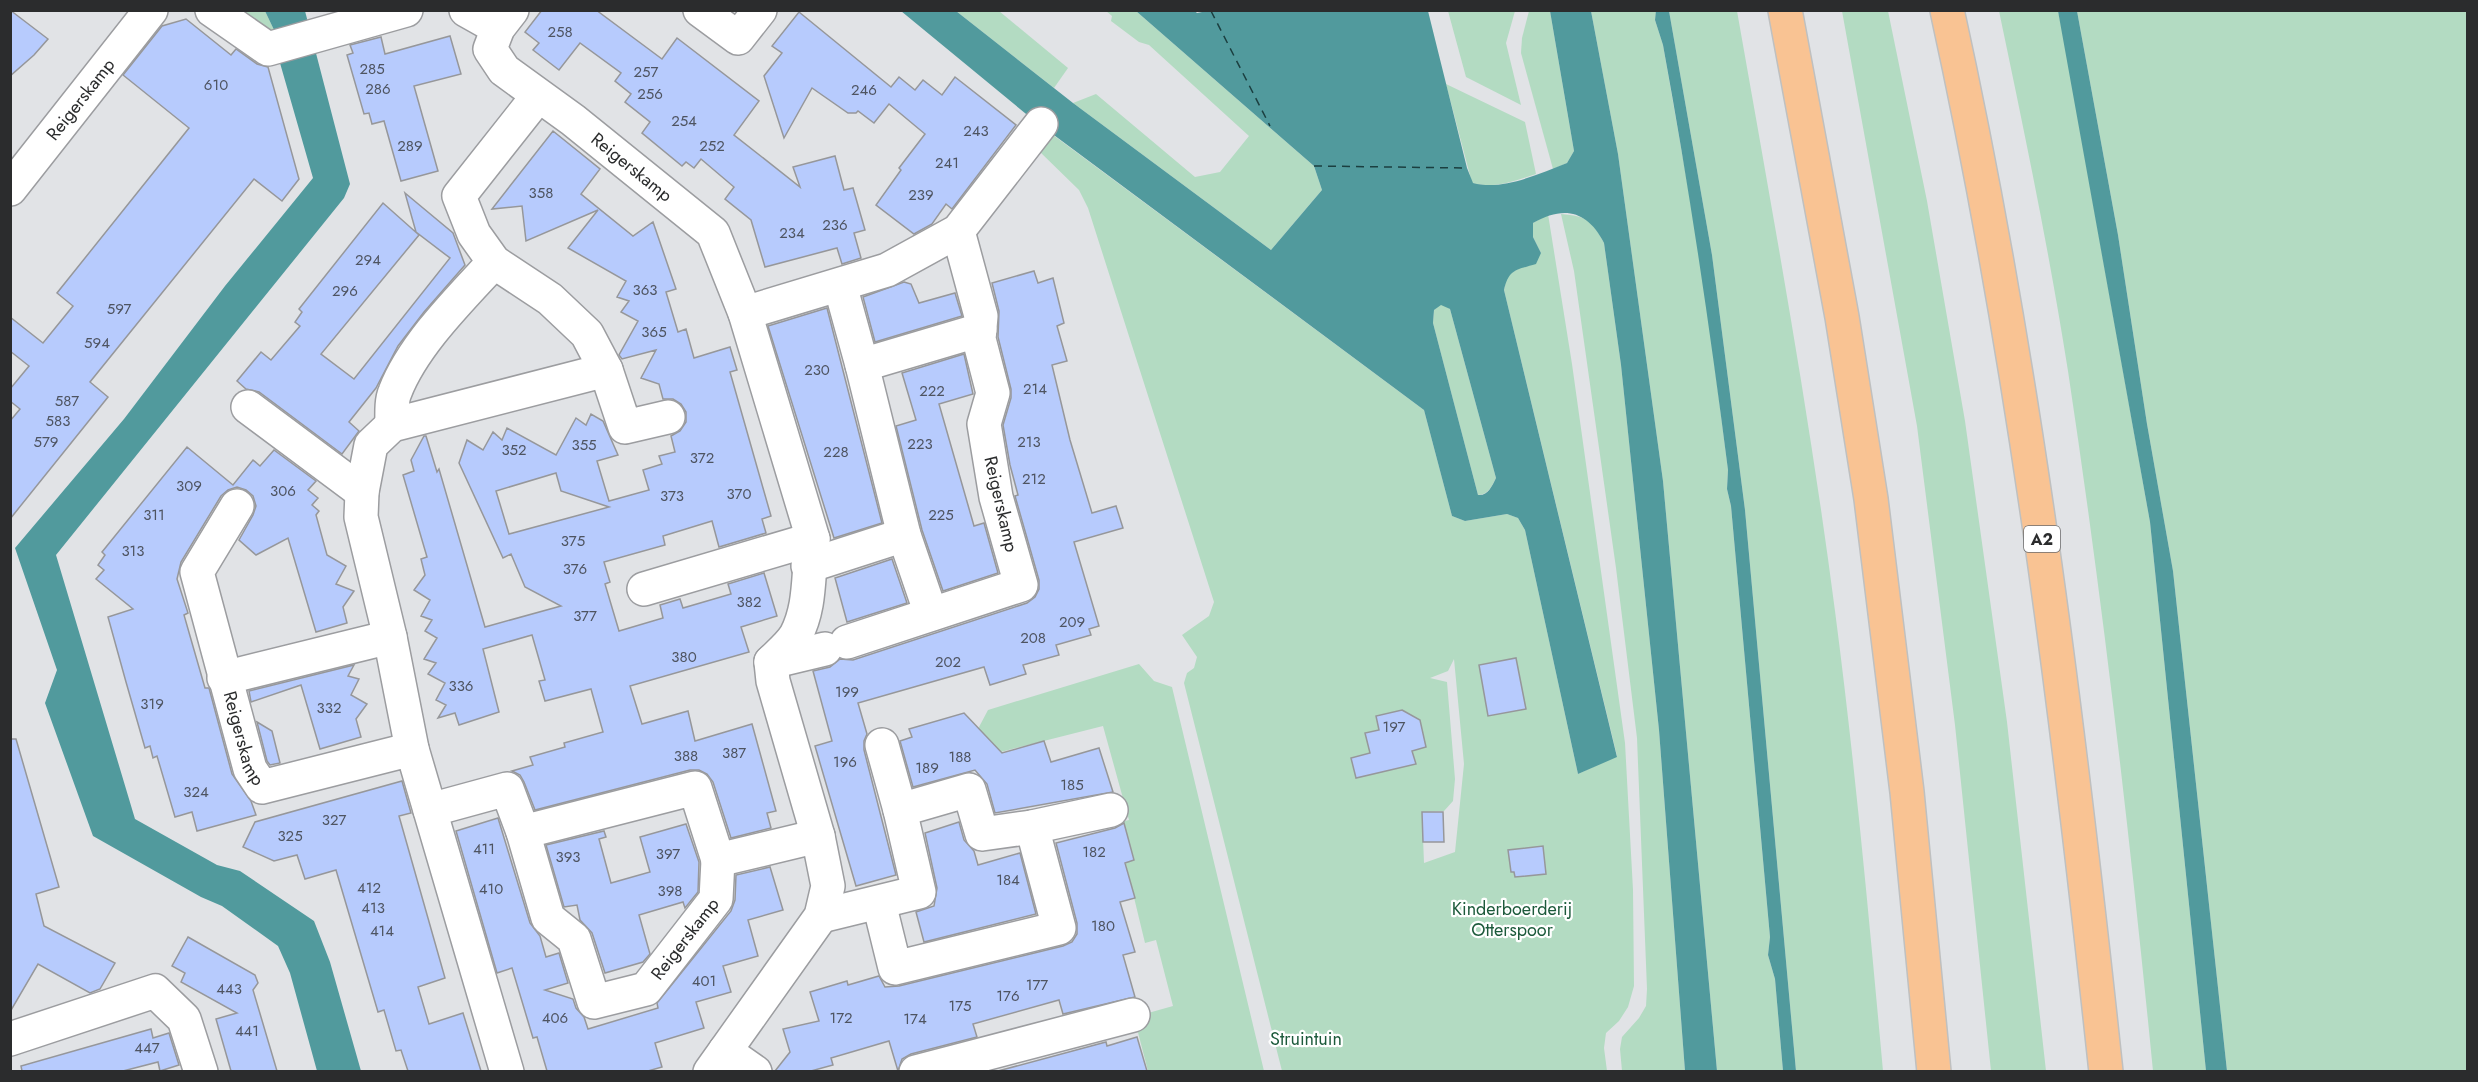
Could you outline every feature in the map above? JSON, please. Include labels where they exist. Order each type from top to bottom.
[{"type":"highway","points":[[1785,10],[1842,317],[1872,511],[1907,792],[1934,1071]]},
{"type":"highway","name":"A2","points":[[1947,10],[1971,118],[2001,280],[2049,584],[2080,833],[2106,1071]]},
{"type":"street","name":"Reigerskamp","points":[[10,189],[151,10]]},
{"type":"street","points":[[212,10],[268,49],[406,10]]},
{"type":"street","name":"Reigerskamp","points":[[466,10],[505,19],[490,49],[504,70],[573,120],[713,233],[745,313],[811,553],[806,611],[795,637],[771,662]]},
{"type":"street","points":[[700,10],[738,38],[759,10]]},
{"type":"street","points":[[538,96],[459,196],[474,234],[494,262],[550,300],[587,334],[606,370],[625,427],[668,417]]},
{"type":"street","points":[[745,313],[887,270],[958,231],[1041,124]]},
{"type":"street","name":"Reigerskamp","points":[[771,662],[836,645],[1021,585],[996,497],[984,424],[993,393],[979,339],[981,316],[958,231]]},
{"type":"street","points":[[392,425],[394,394],[411,362],[442,318],[494,262]]},
{"type":"street","points":[[840,285],[904,535],[931,615]]},
{"type":"street","points":[[862,366],[980,330]]},
{"type":"street","points":[[507,1071],[412,749],[390,637],[361,517],[362,492],[371,445],[392,425],[606,370]]},
{"type":"street","points":[[248,407],[362,492]]},
{"type":"street","name":"Reigerskamp","points":[[237,506],[197,572],[250,769],[262,787],[412,749]]},
{"type":"street","points":[[644,589],[904,535]]},
{"type":"street","name":"Reigerskamp","points":[[224,678],[390,637]]},
{"type":"street","points":[[755,1071],[718,1061],[821,916],[828,886],[818,836],[773,681],[771,662]]},
{"type":"street","points":[[821,916],[919,892],[882,745]]},
{"type":"street","name":"Reigerskamp","points":[[430,810],[507,789],[523,832],[548,918],[574,939],[594,1002],[646,989],[716,899],[718,860],[695,788],[523,832]]},
{"type":"street","points":[[900,810],[969,790],[982,834],[1032,827],[1111,810]]},
{"type":"street","points":[[879,903],[895,968],[1059,928],[1032,827]]},
{"type":"street","points":[[718,860],[818,836]]},
{"type":"street","points":[[10,1039],[155,991],[184,1019],[201,1071]]},
{"type":"street","points":[[916,1071],[1133,1015]]},
{"type":"green space","points":[[234,11],[265,11],[275,32]]},
{"type":"green space","points":[[956,11],[999,11],[1068,68],[1054,88]]},
{"type":"green space","points":[[1106,11],[1136,11],[1314,166],[1322,190],[1271,250],[1073,103],[1096,94],[1195,177],[1220,172],[1249,136],[1149,45],[1139,42],[1111,21],[1112,16]]},
{"type":"green space","points":[[1448,11],[1515,11],[1506,43],[1521,105],[1466,77]]},
{"type":"green space","points":[[1529,11],[1550,11],[1574,151],[1567,163],[1553,169],[1521,53],[1522,38]]},
{"type":"green space","points":[[1591,11],[1656,11],[1655,20],[1663,45],[1702,267],[1728,470],[1727,489],[1731,506],[1770,937],[1768,955],[1775,979],[1783,1071],[1717,1071],[1663,481],[1618,154]]},
{"type":"green space","points":[[1669,11],[1737,11],[1789,310],[1825,536],[1855,783],[1883,1071],[1796,1071],[1745,510],[1712,255]]},
{"type":"green space","points":[[1842,11],[1888,11],[1927,201],[1965,421],[2007,722],[2046,1071],[1991,1071],[1955,725],[1917,426]]},
{"type":"green space","points":[[1999,11],[2058,11],[2063,34],[2150,522],[2206,1071],[2153,1071],[2115,720],[2081,458],[2053,280]]},
{"type":"green space","points":[[2077,11],[2467,11],[2467,1071],[2227,1071],[2173,571],[2147,424],[2118,235]]},
{"type":"green space","points":[[1446,84],[1525,122],[1536,174],[1497,185],[1472,183]]},
{"type":"green space","points":[[1049,132],[1424,410],[1452,516],[1465,521],[1507,514],[1518,518],[1525,530],[1578,774],[1617,756],[1504,290],[1507,276],[1541,253],[1533,237],[1533,223],[1548,214],[1572,364],[1625,743],[1633,890],[1634,986],[1628,1007],[1619,1021],[1606,1033],[1604,1048],[1607,1071],[1282,1071],[1184,683],[1187,673],[1194,668],[1197,657],[1182,635],[1209,616],[1214,602],[1088,208],[1079,190],[1039,151]],"holes":[[[1454,659],[1464,764],[1455,852],[1424,863],[1422,812],[1444,811],[1453,801],[1455,779],[1447,682],[1430,678],[1448,671]]]},
{"type":"green space","points":[[1561,214],[1577,216],[1588,221],[1604,243],[1621,365],[1659,730],[1685,1071],[1622,1071],[1620,1049],[1622,1037],[1639,1018],[1646,1006],[1647,989],[1637,738],[1616,568],[1574,271]]},
{"type":"green space","points":[[1441,304],[1450,309],[1496,478],[1489,490],[1481,495],[1478,495],[1433,323],[1434,310]]},
{"type":"green space","points":[[1139,664],[1154,681],[1172,687],[1264,1071],[1148,1071],[1134,1017],[1173,1006],[1156,940],[1145,943],[1116,823],[1129,820],[1103,726],[985,756],[979,727],[988,710]]},
{"type":"water","points":[[1194,10],[1197,13],[1212,10],[1428,11],[1467,168],[1473,183],[1496,185],[1520,180],[1567,163],[1574,151],[1550,11],[1591,11],[1618,154],[1663,481],[1717,1071],[1685,1071],[1659,730],[1621,365],[1604,243],[1598,232],[1583,218],[1574,214],[1555,214],[1533,223],[1533,237],[1541,253],[1536,264],[1511,274],[1504,290],[1617,757],[1578,774],[1525,530],[1518,518],[1507,514],[1465,521],[1452,516],[1424,410],[1031,118],[901,11],[956,11],[1073,103],[1271,250],[1322,190],[1314,166],[1136,11]],"holes":[[[1441,305],[1450,309],[1496,478],[1489,490],[1481,495],[1478,495],[1433,323],[1434,310]]]},
{"type":"water","points":[[1656,10],[1669,11],[1712,255],[1745,510],[1796,1071],[1783,1071],[1775,979],[1768,955],[1770,937],[1731,506],[1727,489],[1728,470],[1690,204],[1663,45],[1655,20]]},
{"type":"water","points":[[265,11],[305,11],[350,184],[344,198],[56,555],[135,819],[217,865],[240,871],[314,921],[330,962],[361,1071],[317,1071],[290,973],[278,946],[222,906],[201,897],[93,836],[45,703],[57,670],[15,548],[124,419],[225,286],[313,178],[280,63],[275,32]]},
{"type":"water","points":[[2058,11],[2077,11],[2118,235],[2147,424],[2173,571],[2227,1071],[2206,1071],[2150,522]]},
{"type":"building","points":[[10,10],[48,39],[10,76]]},
{"type":"building","points":[[542,10],[596,10],[662,59],[677,38],[759,101],[734,135],[800,187],[793,167],[835,156],[844,190],[853,188],[865,230],[854,233],[861,258],[842,264],[837,248],[765,267],[751,220],[725,199],[734,187],[701,159],[694,168],[686,162],[682,166],[642,133],[650,122],[625,102],[631,94],[615,81],[621,73],[580,43],[559,70],[533,50],[539,43],[525,32]]},
{"type":"building","points":[[799,12],[891,87],[899,77],[915,90],[923,80],[942,95],[955,77],[1016,125],[952,209],[946,204],[932,224],[914,234],[876,205],[901,170],[899,168],[925,134],[889,104],[874,123],[858,111],[848,113],[812,88],[784,138],[764,76],[782,53],[772,46]]},
{"type":"building","points":[[186,19],[231,55],[236,49],[257,64],[268,67],[299,179],[282,201],[254,179],[90,382],[108,397],[10,519],[10,421],[20,409],[10,401],[10,389],[29,366],[10,351],[10,317],[43,343],[73,306],[57,293],[189,128],[123,75],[162,26]]},
{"type":"building","points":[[450,36],[461,74],[414,86],[438,171],[401,181],[384,121],[372,124],[369,113],[364,114],[347,55],[353,53],[350,45],[381,37],[385,54]]},
{"type":"building","points":[[553,131],[600,169],[581,194],[633,236],[653,222],[676,289],[666,292],[678,332],[686,329],[694,358],[730,347],[737,370],[730,372],[771,516],[762,519],[766,533],[719,547],[712,521],[663,536],[665,545],[604,562],[610,582],[605,584],[619,631],[663,618],[660,605],[680,599],[683,608],[731,594],[728,584],[764,573],[777,616],[741,627],[749,652],[630,686],[642,724],[688,711],[695,741],[752,724],[776,811],[767,813],[771,828],[731,838],[713,782],[707,774],[699,770],[690,770],[535,810],[520,775],[512,771],[533,765],[530,757],[565,747],[564,743],[603,732],[591,689],[545,701],[539,681],[545,680],[532,635],[483,649],[499,712],[459,725],[455,713],[438,718],[446,705],[436,700],[445,683],[428,674],[436,663],[424,659],[437,638],[425,631],[432,620],[421,616],[430,600],[414,590],[425,575],[421,559],[427,557],[403,475],[414,471],[411,460],[424,436],[426,436],[437,472],[439,469],[485,627],[561,606],[525,587],[511,554],[503,558],[459,463],[467,440],[483,450],[493,432],[502,440],[507,428],[556,455],[576,418],[586,425],[591,414],[603,421],[618,455],[597,461],[609,501],[649,490],[643,470],[662,464],[659,456],[675,452],[671,436],[680,431],[686,422],[686,412],[681,404],[673,399],[663,399],[659,384],[641,378],[656,350],[622,359],[619,355],[638,321],[621,312],[629,301],[617,297],[626,281],[568,248],[598,210],[526,241],[522,206],[492,209]],"holes":[[[556,473],[561,491],[609,507],[509,534],[496,491]]]},
{"type":"building","points":[[405,193],[453,233],[465,265],[398,346],[376,388],[349,422],[359,431],[342,454],[259,392],[246,389],[237,381],[261,352],[271,360],[300,326],[295,322],[302,312],[299,309],[383,203],[419,235],[321,354],[354,379],[450,258],[416,232]]},
{"type":"building","points":[[1034,271],[1038,283],[1053,278],[1064,323],[1057,326],[1067,361],[1052,365],[1070,440],[1092,513],[1116,506],[1123,528],[1074,542],[1099,626],[1089,629],[1091,635],[1056,645],[1059,655],[1023,665],[1026,674],[990,685],[984,667],[858,703],[867,734],[864,750],[896,875],[856,886],[815,746],[832,741],[813,671],[830,667],[840,659],[853,660],[1027,603],[1035,597],[1039,589],[1039,580],[1015,496],[1018,495],[1003,425],[1011,398],[1011,389],[998,337],[999,311],[992,283]]},
{"type":"building","points":[[904,282],[911,284],[919,303],[955,293],[962,316],[875,342],[863,297]]},
{"type":"building","points":[[827,308],[882,523],[834,538],[768,326]]},
{"type":"building","points":[[964,354],[973,394],[939,404],[974,526],[984,523],[998,573],[943,591],[922,530],[896,426],[916,420],[902,373]]},
{"type":"building","points":[[187,447],[233,485],[253,460],[260,466],[274,450],[316,481],[308,490],[318,498],[312,505],[319,511],[316,515],[327,555],[346,566],[336,584],[354,591],[343,607],[347,623],[316,632],[288,538],[256,555],[239,540],[256,506],[253,496],[237,487],[221,496],[181,562],[177,579],[188,613],[184,615],[205,688],[209,688],[232,774],[251,801],[256,815],[197,831],[192,812],[175,817],[157,756],[153,758],[150,746],[145,748],[108,617],[133,609],[96,579],[104,570],[98,565],[105,555],[102,552]]},
{"type":"building","points":[[892,559],[907,603],[847,622],[835,578]]},
{"type":"building","points":[[1516,658],[1526,709],[1488,716],[1479,665]]},
{"type":"building","points":[[354,665],[348,676],[359,679],[351,695],[367,704],[356,719],[361,737],[320,749],[301,685],[251,702],[249,691]]},
{"type":"building","points":[[1402,710],[1420,720],[1426,747],[1412,751],[1416,764],[1356,778],[1351,758],[1370,753],[1365,733],[1379,730],[1376,716]]},
{"type":"building","points":[[964,713],[1002,753],[1044,741],[1051,762],[1099,748],[1113,792],[995,813],[987,784],[975,770],[913,787],[900,741],[912,737],[909,729]]},
{"type":"building","points":[[257,722],[272,731],[280,763],[270,765],[267,761]]},
{"type":"building","points":[[10,739],[16,739],[59,887],[36,894],[44,926],[115,963],[100,989],[90,993],[38,964],[10,1012]]},
{"type":"building","points":[[402,781],[411,813],[399,816],[445,978],[418,987],[429,1024],[463,1013],[481,1071],[408,1071],[401,1050],[396,1051],[384,1010],[378,1012],[336,870],[305,879],[297,855],[274,861],[243,847],[255,822]]},
{"type":"building","points":[[1422,812],[1443,812],[1444,842],[1423,842]]},
{"type":"building","points":[[498,818],[530,923],[540,936],[546,957],[559,953],[568,983],[545,990],[573,999],[588,1029],[658,1008],[657,1003],[731,911],[735,900],[736,875],[770,867],[783,910],[748,920],[758,956],[723,966],[731,992],[696,1002],[704,1028],[655,1043],[662,1067],[648,1071],[547,1071],[537,1037],[533,1038],[512,968],[497,973],[456,831]]},
{"type":"building","points":[[959,822],[964,840],[974,851],[978,865],[1020,853],[1036,914],[924,942],[916,912],[934,906],[937,888],[925,833]]},
{"type":"building","points":[[1124,823],[1134,860],[1125,863],[1135,898],[1120,902],[1135,952],[1123,955],[1135,997],[1063,1014],[1059,1000],[973,1024],[977,1037],[911,1054],[902,1059],[898,1071],[889,1041],[831,1058],[833,1065],[811,1071],[775,1071],[790,1052],[783,1029],[819,1021],[810,992],[847,981],[848,985],[879,976],[885,987],[899,986],[1072,942],[1077,934],[1077,923],[1056,843],[1115,828]]},
{"type":"building","points":[[686,824],[699,862],[698,892],[685,908],[683,902],[639,915],[650,954],[643,962],[605,973],[592,933],[580,920],[577,905],[564,907],[546,845],[604,831],[606,837],[599,839],[611,883],[650,872],[640,837]]},
{"type":"building","points":[[1543,846],[1546,874],[1515,877],[1514,872],[1511,872],[1508,850]]},
{"type":"building","points":[[188,937],[255,975],[258,983],[253,990],[277,1071],[231,1071],[216,1019],[237,1013],[181,982],[185,973],[172,966]]},
{"type":"building","points":[[151,1029],[153,1038],[169,1033],[179,1065],[160,1071],[158,1062],[123,1071],[22,1071],[21,1066]]},
{"type":"building","points":[[1137,1037],[1147,1071],[998,1071],[1106,1042],[1107,1046]]},
{"type":"ferry route","points":[[1211,11],[1270,126]]},
{"type":"ferry route","points":[[1314,166],[1467,168]]},
{"type":"park label","name":"Kinderboerderij Otterspoor","points":[[1512,919]]},
{"type":"park label","name":"Struintuin","points":[[1306,1039]]}]
